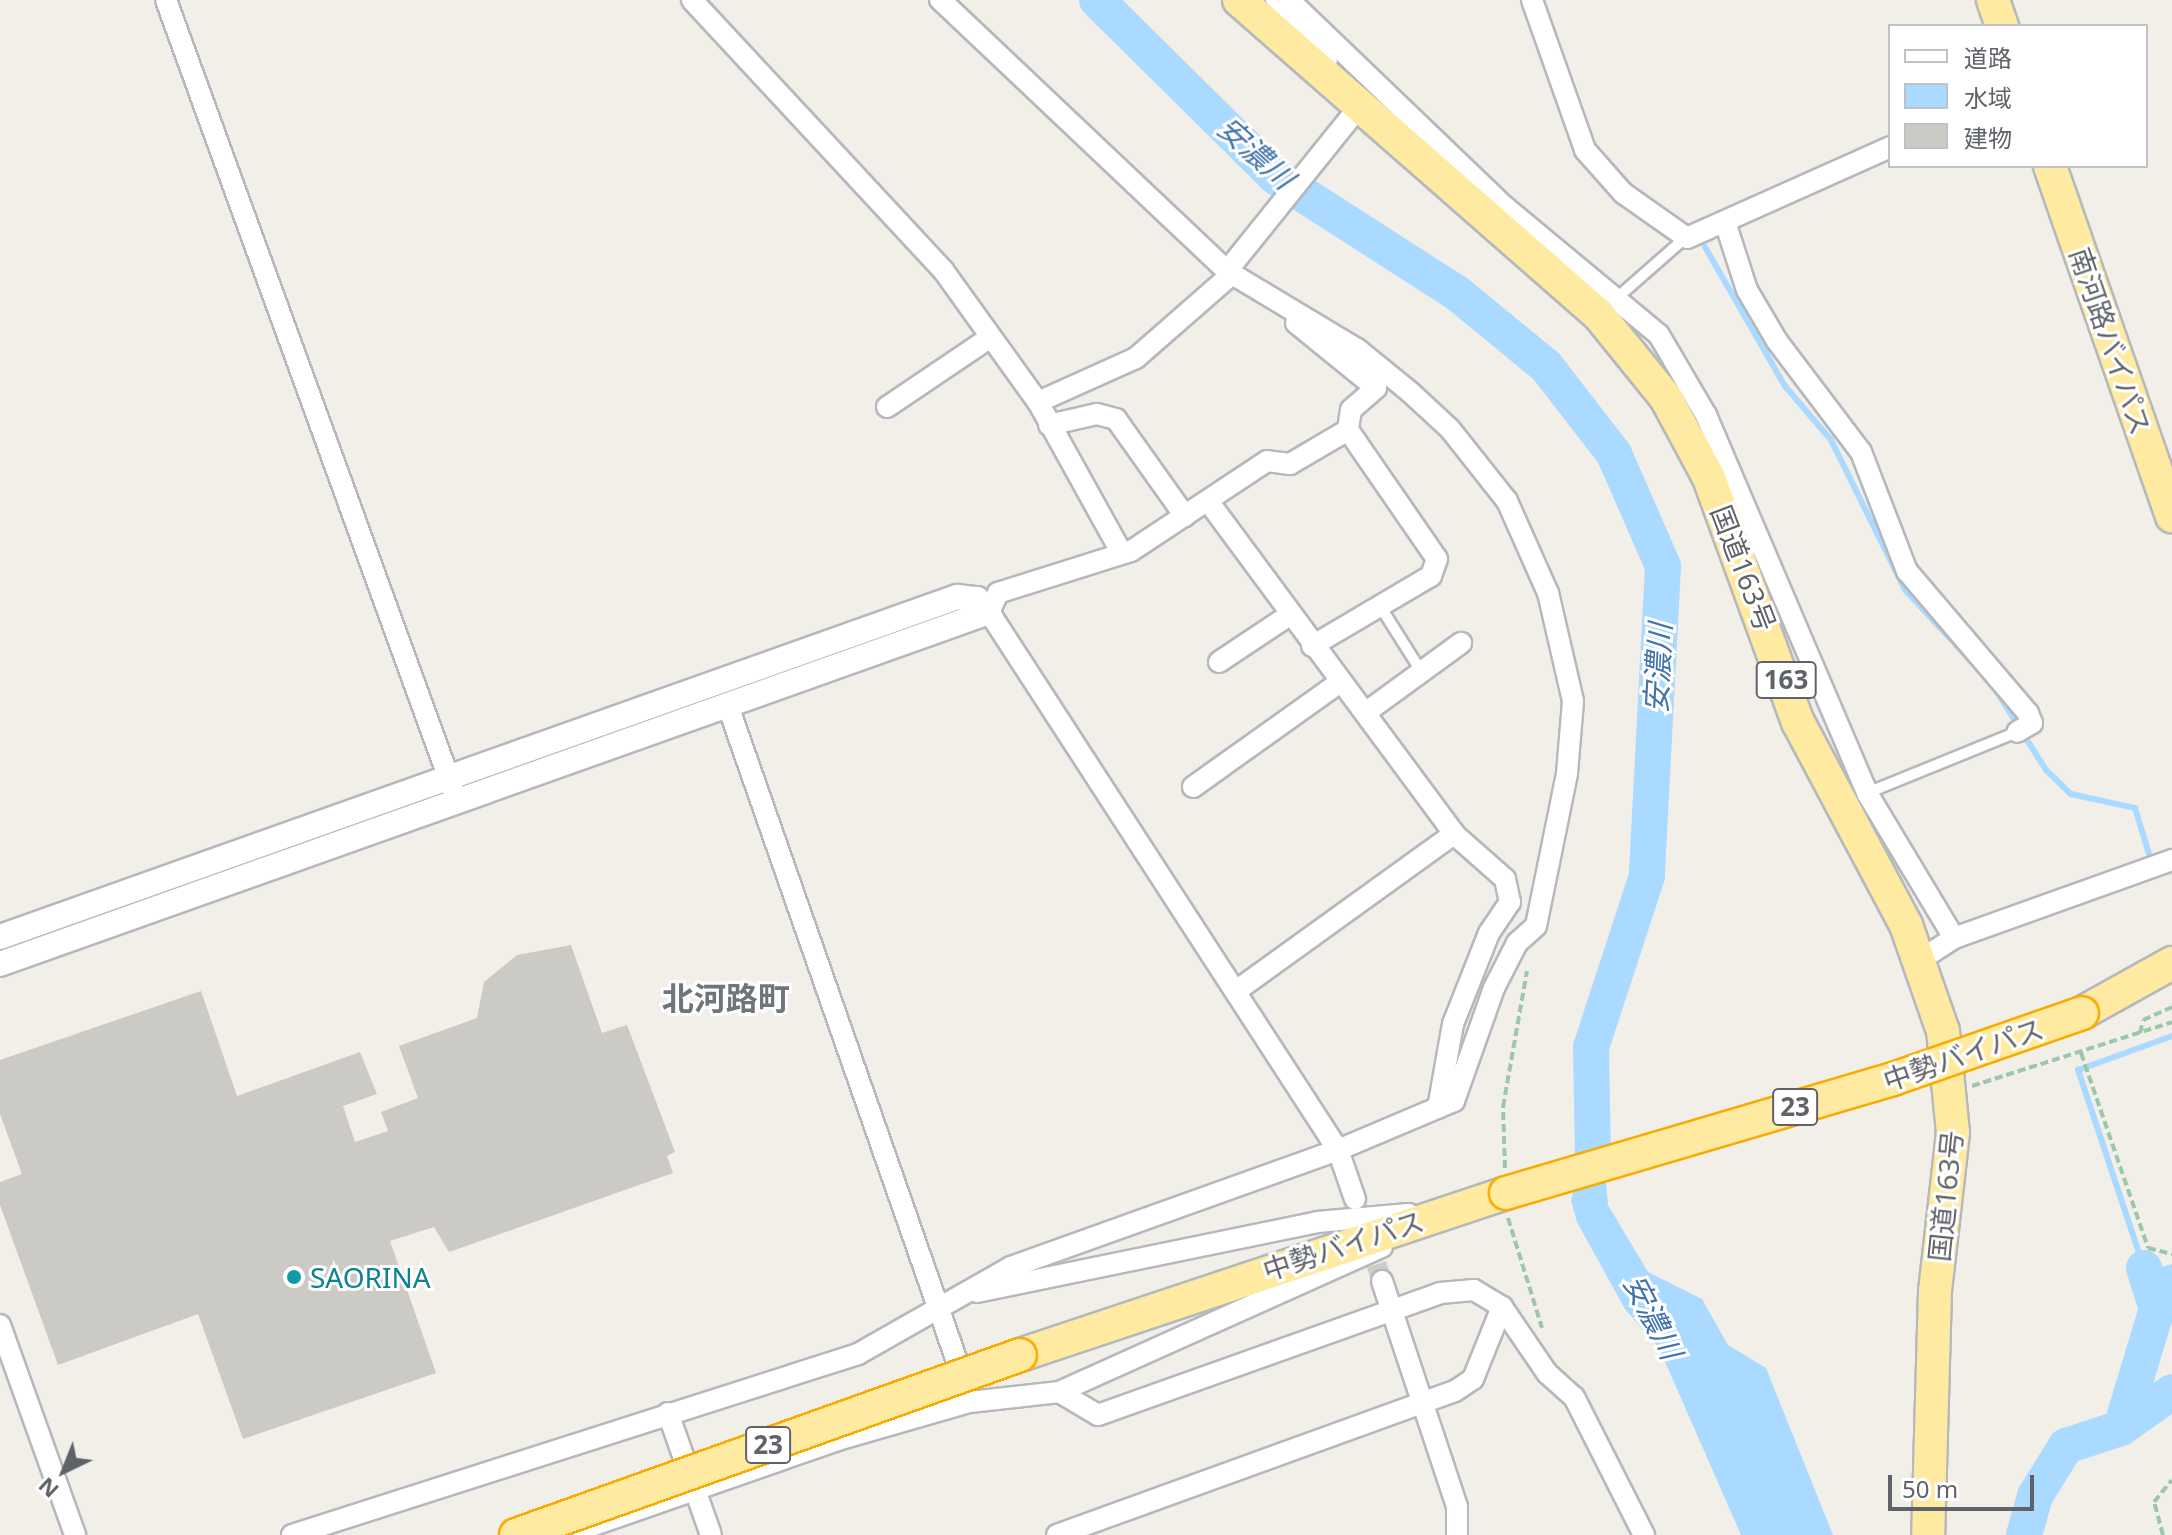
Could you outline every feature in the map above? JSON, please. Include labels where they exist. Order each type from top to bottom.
[{"type":"highway","name":"国道163号","points":[[1239,0],[1361,119],[1598,314],[1666,398],[1709,478],[1814,758],[1920,960],[1954,1091],[1935,1291],[1928,1535]]},
{"type":"highway","points":[[1993,0],[2001,24]]},
{"type":"highway","name":"南河路バイパス","points":[[2051,168],[2172,516]]},
{"type":"highway","name":"中勢バイパス","points":[[516,1535],[1020,1355],[1449,1211],[1893,1079],[2082,1013],[2172,963]]},
{"type":"street","points":[[166,0],[453,790]]},
{"type":"street","points":[[692,0],[943,270],[988,339],[1038,402],[1120,550]]},
{"type":"street","points":[[940,0],[1230,270],[1376,388],[1351,410],[1348,430],[1437,559],[1431,576],[1312,646]]},
{"type":"street","points":[[1289,0],[1505,207],[1619,296],[1659,335],[1706,415],[1867,793],[1954,938]]},
{"type":"street","points":[[1532,0],[1585,150],[1623,193],[1687,238],[1726,225],[1888,148]]},
{"type":"street","points":[[1038,402],[1136,358],[1196,313],[1361,119]]},
{"type":"street","points":[[1726,225],[1738,268],[1769,328],[1861,452],[1907,571],[2024,728]]},
{"type":"street","points":[[292,1535],[858,1354],[1011,1267],[1338,1150],[1454,1101],[1494,988],[1517,943],[1536,926],[1573,719],[1568,663],[1532,550],[1499,490],[1450,429],[1357,349],[1262,295]]},
{"type":"street","points":[[887,407],[988,339]]},
{"type":"street","points":[[1049,425],[1097,414],[1116,419],[1185,516]]},
{"type":"street","points":[[0,937],[453,790],[728,706],[989,612],[998,593],[1120,550],[1131,551],[1267,461],[1290,464],[1348,430]]},
{"type":"street","points":[[1208,501],[1288,616],[1365,713],[1454,834],[1505,879],[1510,902],[1489,933],[1457,1014],[1438,1108]]},
{"type":"street","points":[[0,964],[957,597],[977,599],[989,612],[1338,1150],[1355,1199]]},
{"type":"street","points":[[1219,662],[1288,616]]},
{"type":"street","points":[[1365,713],[1461,643]]},
{"type":"street","points":[[1193,787],[1340,682]]},
{"type":"street","points":[[728,706],[943,1304],[970,1402]]},
{"type":"street","points":[[1236,991],[1454,834]]},
{"type":"street","points":[[1920,960],[1954,938],[2172,860]]},
{"type":"street","points":[[968,1293],[1317,1222],[1449,1211]]},
{"type":"street","points":[[565,1535],[970,1402],[1059,1392],[1320,1279],[1449,1211]]},
{"type":"street","points":[[1382,1281],[1457,1506],[1457,1535]]},
{"type":"street","points":[[1059,1392],[1098,1415],[1392,1311],[1474,1290],[1502,1307],[1547,1373],[1574,1397],[1644,1535]]},
{"type":"street","points":[[1057,1535],[1423,1403],[1473,1379],[1502,1307]]},
{"type":"street","points":[[0,1325],[75,1535]]},
{"type":"street","points":[[668,1413],[711,1535]]},
{"type":"lane","points":[[1271,0],[1386,116],[1361,119]]},
{"type":"lane","points":[[1619,296],[1687,238]]},
{"type":"lane","points":[[1380,606],[1421,671]]},
{"type":"lane","points":[[1867,793],[2024,728]]},
{"type":"path","points":[[1536,926],[1509,1050],[1506,1193],[1550,1344]]},
{"type":"path","points":[[2140,1033],[2143,1020],[2172,1007]]},
{"type":"path","points":[[1954,1091],[2081,1054],[2172,1022]]},
{"type":"path","points":[[2081,1054],[2148,1248],[2172,1254]]},
{"type":"path","points":[[2163,1535],[2154,1502],[2172,1480]]},
{"type":"water","points":[[1599,1097],[1608,1205],[1648,1272],[1702,1299],[1728,1345],[1766,1368],[1833,1535],[1741,1535],[1659,1348],[1625,1309],[1577,1222],[1571,1200]]},
{"type":"water","points":[[2172,1264],[2172,1324],[2156,1330],[2153,1359],[2137,1354],[2143,1303],[2134,1275]]},
{"type":"building","points":[[571,945],[602,1033],[627,1025],[675,1152],[667,1156],[673,1173],[449,1252],[434,1227],[390,1241],[436,1373],[243,1439],[198,1314],[58,1365],[0,1205],[0,1182],[22,1174],[0,1114],[0,1060],[201,991],[237,1096],[360,1052],[377,1094],[343,1106],[355,1142],[388,1131],[381,1112],[418,1098],[399,1046],[477,1018],[484,982],[517,955]]},
{"type":"waterway","name":"安濃川","points":[[1097,0],[1276,177],[1457,293],[1546,366],[1614,454],[1663,566],[1647,876],[1591,1047],[1593,1167]]},
{"type":"waterway","points":[[1705,247],[1785,386],[1831,440],[1905,590],[1972,662]]},
{"type":"waterway","points":[[1995,689],[2046,770],[2071,794],[2135,808],[2149,854]]},
{"type":"waterway","points":[[2144,1268],[2078,1070],[2172,1036]]},
{"type":"waterway","points":[[2024,1535],[2035,1496],[2066,1446],[2121,1428],[2157,1309],[2144,1268]]},
{"type":"waterway","points":[[2121,1428],[2172,1392]]},
{"type":"tunnel","points":[[1367,1236],[1382,1281]]},
{"type":"place","name":"SAORINA","points":[[294,1277]]},
{"type":"district","name":"北河路町","points":[[726,998]]}]
